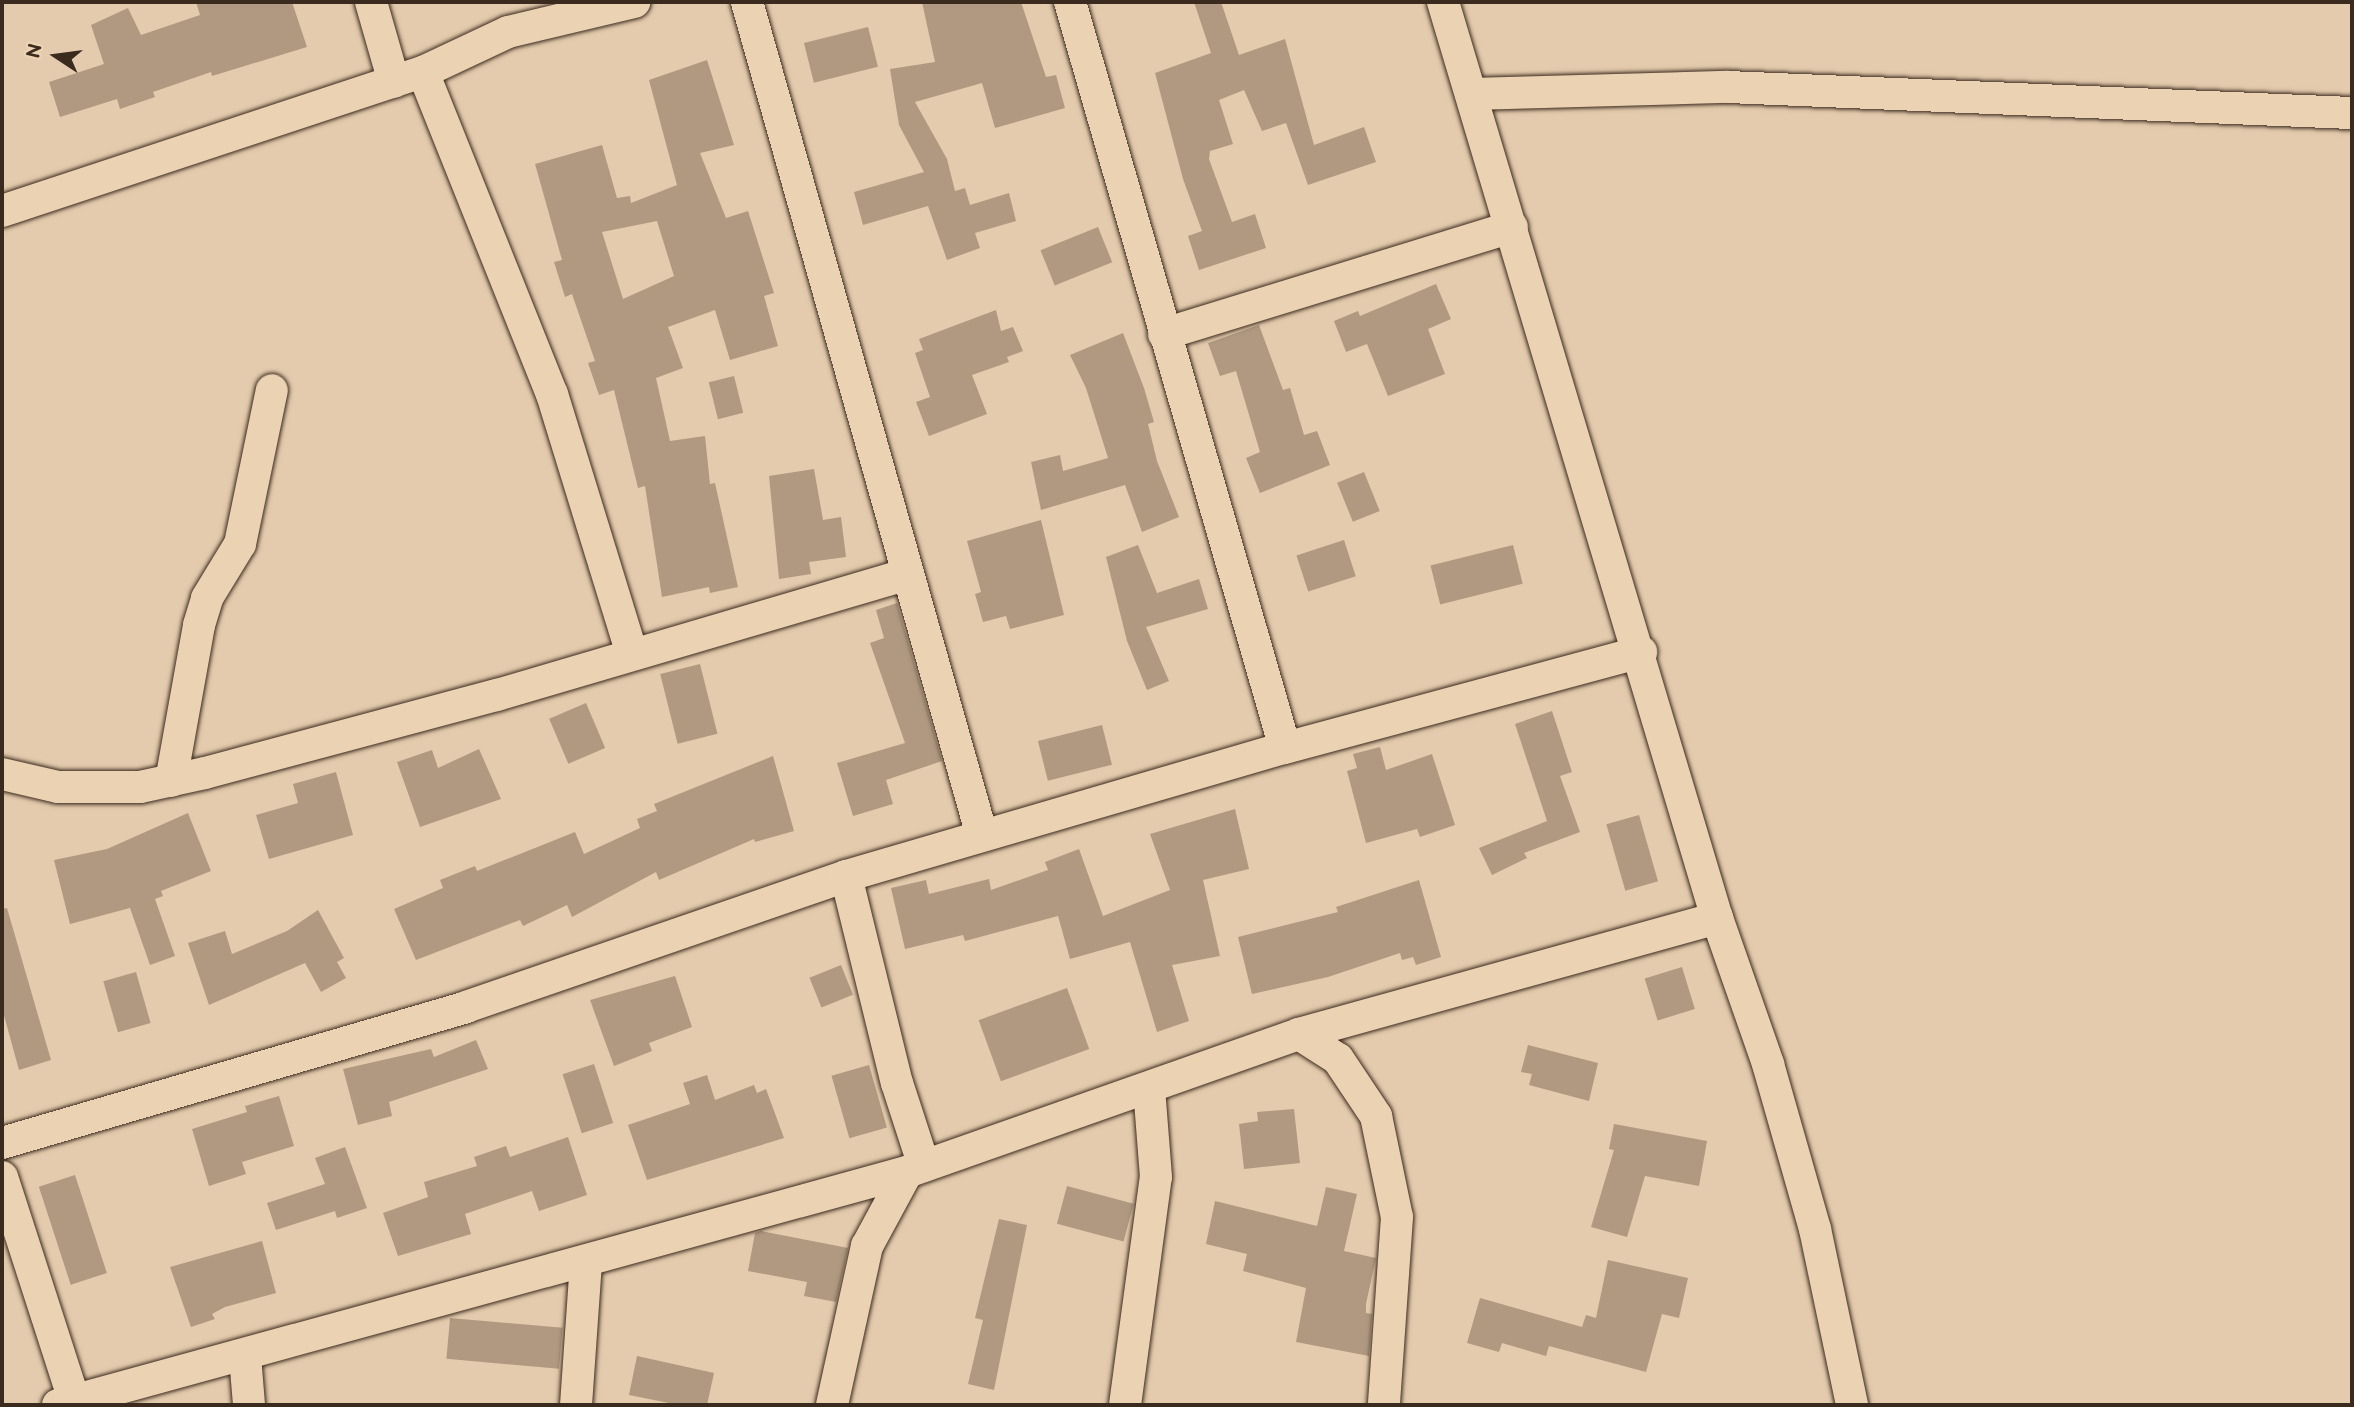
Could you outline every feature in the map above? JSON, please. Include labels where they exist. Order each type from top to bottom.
[{"type":"street","points":[[371,2],[409,77],[552,394],[632,654]]},
{"type":"street","points":[[2,211],[409,77],[508,32],[634,2]]},
{"type":"street","points":[[747,2],[982,836]]},
{"type":"street","points":[[1070,2],[1285,748]]},
{"type":"street","points":[[1443,2],[1640,652],[1717,918],[1768,1064],[1815,1228],[1852,1405]]},
{"type":"street","points":[[1471,94],[1728,87],[2352,113]]},
{"type":"street","points":[[1164,334],[1512,227]]},
{"type":"street","points":[[171,780],[199,625],[207,598],[240,544],[272,390]]},
{"type":"street","points":[[2,774],[58,787],[140,787],[497,695],[908,574]]},
{"type":"street","points":[[2,1143],[466,1007],[846,876],[1285,748],[1640,652]]},
{"type":"street","points":[[832,1405],[867,1246],[915,1169],[897,1083],[846,876]]},
{"type":"street","points":[[2,1177],[66,1403],[586,1264],[915,1169],[1300,1034],[1717,918]]},
{"type":"street","points":[[1300,1034],[1338,1059],[1376,1116],[1397,1217],[1384,1405]]},
{"type":"street","points":[[1125,1405],[1156,1177],[1149,1088]]},
{"type":"street","points":[[576,1405],[586,1264]]},
{"type":"street","points":[[245,1356],[249,1405]]},
{"type":"building","points":[[196,2],[292,2],[307,47],[212,76],[211,72],[153,92],[155,97],[120,109],[117,99],[60,117],[49,82],[104,64],[91,25],[128,8],[141,35],[200,15]]},
{"type":"building","points":[[922,2],[1021,2],[1046,77],[1056,75],[1065,108],[995,128],[982,83],[915,102],[947,159],[955,191],[965,188],[970,205],[1009,193],[1016,221],[975,233],[980,248],[947,260],[928,206],[863,225],[854,192],[924,172],[899,125],[890,69],[935,62]]},
{"type":"building","points":[[1194,2],[1221,2],[1239,55],[1285,39],[1314,145],[1364,127],[1376,162],[1308,185],[1286,123],[1262,131],[1244,90],[1219,100],[1233,144],[1210,151],[1209,159],[1232,222],[1255,214],[1266,248],[1199,270],[1188,236],[1202,231],[1183,179],[1155,73],[1211,53]]},
{"type":"building","points":[[868,27],[878,67],[814,83],[804,43]]},
{"type":"building","points":[[707,60],[734,145],[700,153],[726,218],[748,211],[774,293],[764,296],[778,346],[730,360],[715,310],[668,327],[683,368],[656,378],[670,441],[705,436],[710,484],[715,483],[738,587],[710,593],[709,587],[662,597],[645,486],[638,488],[614,390],[599,395],[588,363],[595,361],[572,294],[565,297],[554,262],[562,260],[535,164],[602,145],[617,198],[630,196],[631,203],[677,185],[649,80]],"holes":[[[657,221],[674,276],[623,299],[602,232]]]},
{"type":"building","points":[[1098,227],[1112,262],[1055,285],[1041,250]]},
{"type":"building","points":[[1436,284],[1451,319],[1428,329],[1445,374],[1388,396],[1367,344],[1346,352],[1334,321],[1358,311],[1360,316]]},
{"type":"building","points":[[996,310],[1001,331],[1013,327],[1023,351],[1007,357],[1009,362],[972,375],[987,414],[929,436],[916,402],[930,397],[915,353],[923,350],[919,339]]},
{"type":"building","points":[[1259,325],[1283,390],[1290,388],[1304,435],[1317,431],[1330,465],[1260,493],[1246,458],[1260,452],[1236,371],[1220,376],[1208,343]]},
{"type":"building","points":[[1123,333],[1154,422],[1148,424],[1157,461],[1179,517],[1142,532],[1125,485],[1041,510],[1031,462],[1060,455],[1063,471],[1108,458],[1086,388],[1070,355]]},
{"type":"building","points":[[734,376],[743,413],[718,419],[709,382]]},
{"type":"building","points":[[814,469],[823,520],[841,517],[846,557],[809,562],[811,574],[779,579],[769,476]]},
{"type":"building","points":[[1364,472],[1380,511],[1353,522],[1337,483]]},
{"type":"building","points":[[1041,520],[1064,615],[1010,629],[1006,616],[983,622],[975,594],[981,592],[967,541]]},
{"type":"building","points":[[1344,540],[1356,576],[1308,592],[1296,555]]},
{"type":"building","points":[[1138,545],[1157,593],[1199,579],[1208,609],[1146,627],[1169,681],[1147,690],[1127,641],[1106,557]]},
{"type":"building","points":[[1513,545],[1523,584],[1440,604],[1431,566]]},
{"type":"building","points":[[897,603],[942,761],[886,780],[893,804],[853,816],[837,763],[905,743],[870,643],[884,638],[876,610]]},
{"type":"building","points":[[700,664],[717,734],[678,744],[660,674]]},
{"type":"building","points":[[586,703],[605,748],[568,764],[549,719]]},
{"type":"building","points":[[1552,711],[1572,772],[1560,776],[1580,832],[1524,853],[1527,858],[1492,875],[1479,848],[1547,821],[1515,724]]},
{"type":"building","points":[[1102,725],[1112,765],[1048,781],[1038,741]]},
{"type":"building","points":[[1380,747],[1386,770],[1432,754],[1455,825],[1420,837],[1417,829],[1366,843],[1347,771],[1357,768],[1353,754]]},
{"type":"building","points":[[479,749],[501,799],[420,827],[397,762],[432,750],[438,768]]},
{"type":"building","points":[[773,756],[794,831],[755,842],[754,839],[659,880],[656,872],[572,917],[567,905],[523,926],[520,920],[416,960],[394,909],[443,888],[440,880],[475,866],[477,871],[575,832],[584,854],[640,828],[637,819],[657,811],[654,804]]},
{"type":"building","points":[[336,772],[353,835],[269,859],[256,815],[298,803],[293,784]]},
{"type":"building","points":[[1235,809],[1249,869],[1203,880],[1220,956],[1172,965],[1189,1021],[1157,1032],[1130,942],[1070,959],[1058,916],[965,941],[963,935],[905,949],[891,888],[926,880],[929,894],[989,879],[991,890],[1048,870],[1045,862],[1079,849],[1103,916],[1170,890],[1150,834]]},
{"type":"building","points":[[188,813],[211,871],[161,891],[163,896],[155,899],[175,956],[150,965],[130,908],[70,924],[54,860],[107,849]]},
{"type":"building","points":[[1639,815],[1658,881],[1625,891],[1606,824]]},
{"type":"building","points":[[1419,880],[1441,957],[1416,965],[1413,957],[1402,960],[1400,953],[1328,977],[1252,994],[1238,937],[1338,912],[1336,907]]},
{"type":"building","points":[[7,908],[51,1060],[19,1070],[2,1008],[2,909]]},
{"type":"building","points":[[318,910],[344,958],[337,962],[346,978],[321,992],[305,963],[209,1005],[188,943],[225,931],[232,954],[287,931]]},
{"type":"building","points":[[841,965],[853,995],[821,1007],[809,978]]},
{"type":"building","points":[[1682,967],[1695,1009],[1658,1020],[1645,978]]},
{"type":"building","points":[[136,972],[151,1023],[118,1032],[103,981]]},
{"type":"building","points":[[675,976],[692,1027],[649,1043],[652,1051],[614,1066],[590,1000]]},
{"type":"building","points":[[1067,988],[1089,1049],[1001,1081],[979,1020]]},
{"type":"building","points":[[476,1040],[488,1069],[389,1102],[392,1116],[358,1125],[343,1069],[431,1049],[434,1057]]},
{"type":"building","points":[[1528,1045],[1598,1063],[1589,1101],[1529,1085],[1532,1074],[1521,1072]]},
{"type":"building","points":[[594,1064],[613,1123],[582,1133],[563,1074]]},
{"type":"building","points":[[869,1065],[887,1127],[849,1138],[832,1076]]},
{"type":"building","points":[[707,1075],[715,1100],[754,1085],[757,1093],[766,1089],[784,1138],[647,1180],[628,1125],[690,1104],[683,1083]]},
{"type":"building","points":[[279,1096],[294,1146],[242,1162],[246,1174],[209,1186],[192,1129],[247,1112],[245,1106]]},
{"type":"building","points":[[1294,1109],[1300,1163],[1244,1169],[1239,1124],[1258,1121],[1257,1112]]},
{"type":"building","points":[[1614,1124],[1707,1141],[1699,1186],[1645,1176],[1627,1237],[1591,1227],[1614,1150],[1609,1149]]},
{"type":"building","points":[[568,1137],[587,1195],[539,1211],[532,1191],[465,1214],[471,1234],[398,1256],[383,1213],[428,1197],[424,1182],[477,1166],[474,1157],[506,1146],[510,1157]]},
{"type":"building","points":[[345,1147],[367,1208],[337,1218],[335,1211],[276,1230],[267,1203],[325,1184],[315,1158]]},
{"type":"building","points":[[75,1175],[107,1273],[71,1285],[39,1187]]},
{"type":"building","points":[[1067,1186],[1134,1204],[1124,1242],[1057,1224]]},
{"type":"building","points":[[1326,1187],[1357,1194],[1344,1251],[1376,1258],[1366,1304],[1366,1313],[1372,1314],[1369,1356],[1296,1342],[1306,1288],[1243,1271],[1247,1254],[1206,1244],[1215,1201],[1317,1226]]},
{"type":"building","points":[[999,1219],[1027,1225],[994,1390],[968,1384],[983,1320],[975,1318]]},
{"type":"building","points":[[761,1231],[848,1248],[836,1302],[804,1296],[807,1282],[748,1271],[755,1233]]},
{"type":"building","points":[[262,1241],[276,1293],[225,1307],[212,1314],[215,1319],[191,1327],[170,1267]]},
{"type":"building","points":[[1608,1260],[1688,1278],[1679,1318],[1662,1314],[1646,1372],[1549,1346],[1546,1356],[1502,1343],[1499,1352],[1467,1343],[1480,1298],[1582,1327],[1586,1315],[1596,1318]]},
{"type":"building","points":[[450,1318],[563,1328],[559,1369],[446,1359]]},
{"type":"building","points":[[637,1356],[714,1373],[707,1405],[679,1405],[629,1395]]}]
